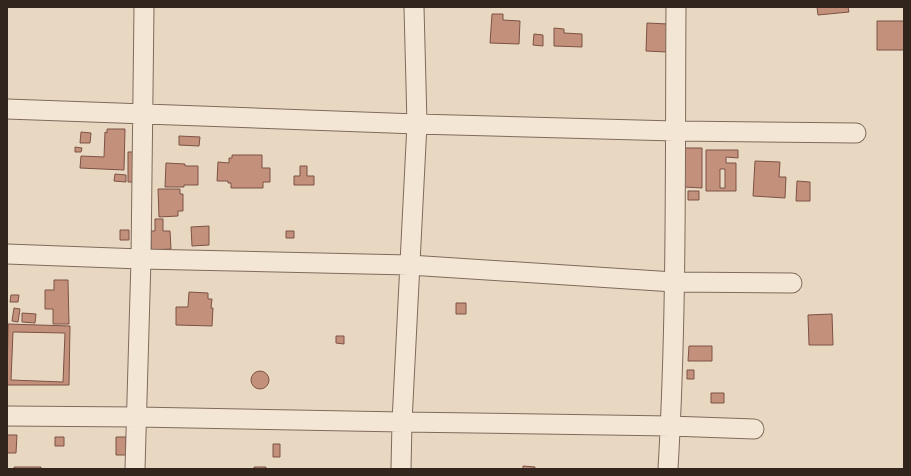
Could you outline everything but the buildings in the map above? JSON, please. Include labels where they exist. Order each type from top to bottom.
[{"type":"street","points":[[135,469],[141,259],[144,7]]},
{"type":"street","points":[[401,469],[409,265],[417,124],[414,7]]},
{"type":"street","points":[[668,469],[674,282],[676,7]]},
{"type":"street","points":[[7,109],[417,124],[675,131],[856,133]]},
{"type":"street","points":[[7,254],[141,259],[409,265],[674,282],[792,282]]},
{"type":"street","points":[[7,416],[670,426],[754,429]]}]
